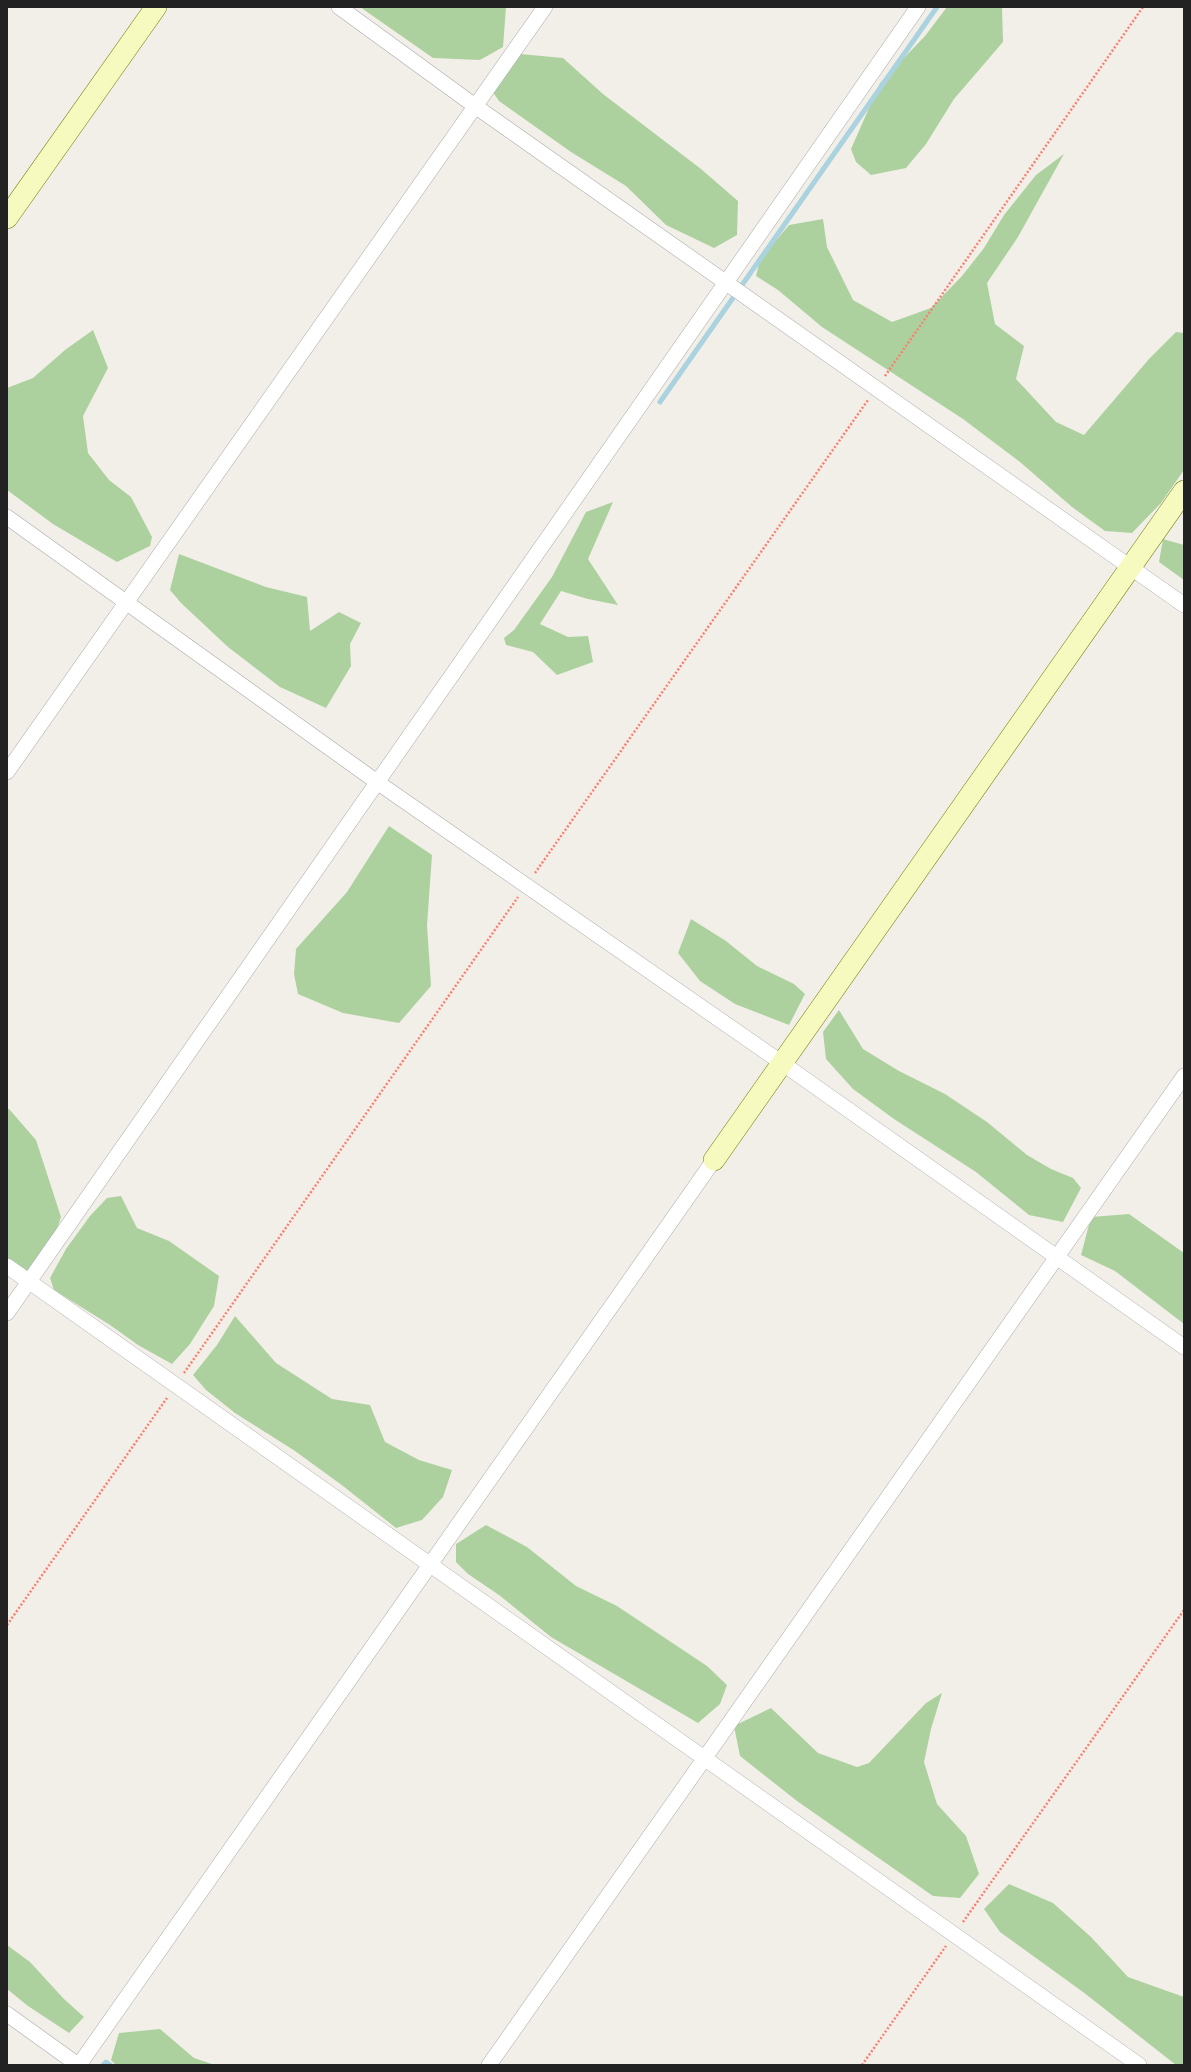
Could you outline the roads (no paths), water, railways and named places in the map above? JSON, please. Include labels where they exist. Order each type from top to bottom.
[{"type":"street","points":[[7,218],[156,7]]},
{"type":"street","points":[[339,7],[475,106],[1184,605]]},
{"type":"street","points":[[7,772],[545,7]]},
{"type":"street","points":[[7,1312],[918,7]]},
{"type":"street","points":[[7,2014],[79,2065],[1184,491]]},
{"type":"street","points":[[7,517],[377,782],[782,1063],[1184,1347]]},
{"type":"street","points":[[489,2065],[706,1759],[1184,1076]]},
{"type":"street","points":[[7,1266],[1139,2065]]},
{"type":"waterway","points":[[660,402],[937,7]]},
{"type":"waterway","points":[[103,2065],[106,2062],[110,2065]]}]
